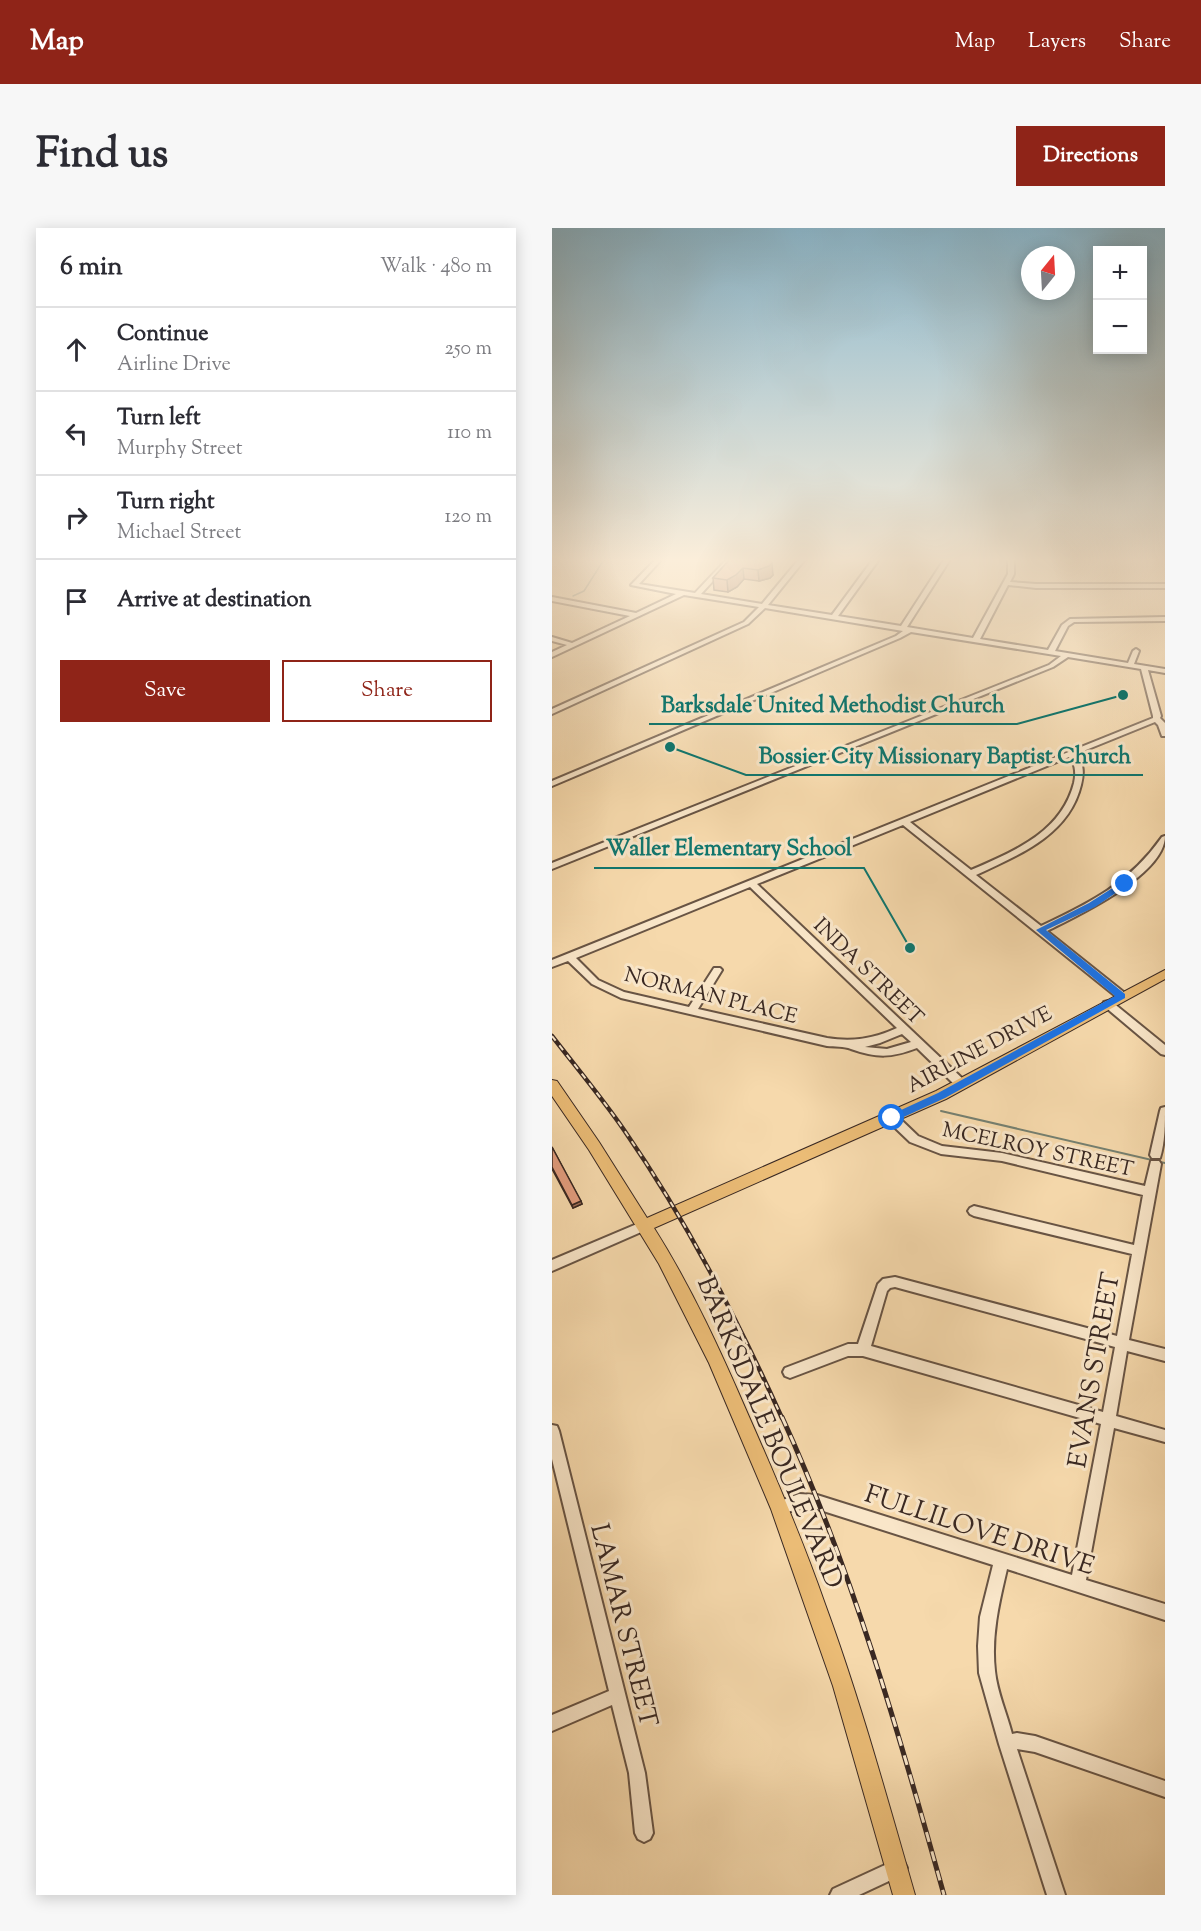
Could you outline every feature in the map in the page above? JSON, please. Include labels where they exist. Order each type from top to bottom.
[{"type":"main road","name":"AIRLINE DRIVE","points":[[644,1226],[892,1118],[961,1084],[1165,974]]},
{"type":"main road","name":"BARKSDALE BOULEVARD","points":[[552,1085],[665,1259],[709,1344],[780,1508],[843,1686],[898,1868],[904,1895]]},
{"type":"street","points":[[552,655],[593,636]]},
{"type":"street","points":[[552,712],[719,636]]},
{"type":"street","points":[[552,784],[900,636]]},
{"type":"street","points":[[945,636],[1165,671]]},
{"type":"street","points":[[975,641],[978,636]]},
{"type":"street","points":[[1050,653],[1059,636]]},
{"type":"street","points":[[552,639],[573,645]]},
{"type":"street","points":[[552,649],[560,651]]},
{"type":"street","points":[[1130,666],[1136,651]]},
{"type":"street","points":[[552,866],[1051,666],[1066,656]]},
{"type":"street","points":[[1144,668],[1156,718],[1162,724],[1165,734]]},
{"type":"street","points":[[552,964],[1156,718]]},
{"type":"street","points":[[970,874],[1022,850],[1060,821],[1071,805],[1079,780],[1077,761],[1070,754]]},
{"type":"street","points":[[904,822],[1122,996]]},
{"type":"street","points":[[1040,930],[1092,905],[1125,884],[1147,863],[1165,838]]},
{"type":"street","name":"INDA STREET","points":[[752,884],[961,1084]]},
{"type":"street","name":"NORMAN PLACE","points":[[570,957],[595,982],[614,992],[691,1012],[884,1054],[918,1043]]},
{"type":"street","points":[[691,1012],[717,970]]},
{"type":"street","points":[[1108,1004],[1165,1051]]},
{"type":"street","name":"NORMAN PLACE","points":[[855,1046],[877,1041],[904,1029]]},
{"type":"street","name":"EVANS STREET","points":[[1078,1585],[1165,1111]]},
{"type":"street","name":"MCELROY STREET","points":[[892,1118],[914,1139],[941,1150],[1002,1157],[1149,1192]]},
{"type":"street","points":[[974,1211],[1139,1251]]},
{"type":"street","points":[[552,1266],[644,1226]]},
{"type":"street","points":[[862,1350],[882,1288],[887,1283],[901,1283],[1165,1355]]},
{"type":"street","points":[[790,1372],[848,1350],[862,1350],[1165,1436]]},
{"type":"street","name":"LAMAR STREET","points":[[552,1431],[637,1773],[644,1833]]},
{"type":"street","name":"FULLILOVE DRIVE","points":[[780,1508],[799,1502],[817,1502],[1165,1612]]},
{"type":"street","points":[[1001,1560],[988,1617],[986,1658],[991,1689],[1056,1895]]},
{"type":"street","points":[[552,1723],[617,1695]]},
{"type":"street","points":[[1007,1744],[1017,1741],[1035,1744],[1165,1789]]},
{"type":"street","points":[[839,1895],[898,1868]]},
{"type":"building","points":[[552,1147],[581,1201],[572,1205],[552,1167]]},
{"type":"waterway","points":[[941,1111],[1165,1163]]},
{"type":"railway","points":[[552,1036],[616,1118],[669,1199],[729,1307],[782,1418]]},
{"type":"railway","points":[[782,1417],[831,1533],[852,1593],[910,1773],[944,1895]]},
{"type":"place","name":"Barksdale United Methodist Church","points":[[1123,695]]},
{"type":"place","name":"Bossier City Missionary Baptist Church","points":[[670,747]]},
{"type":"place","name":"Waller Elementary School","points":[[910,948]]},
{"type":"route","points":[[892,1118],[941,1095],[1122,996],[1040,930],[1092,905],[1125,884]]}]
